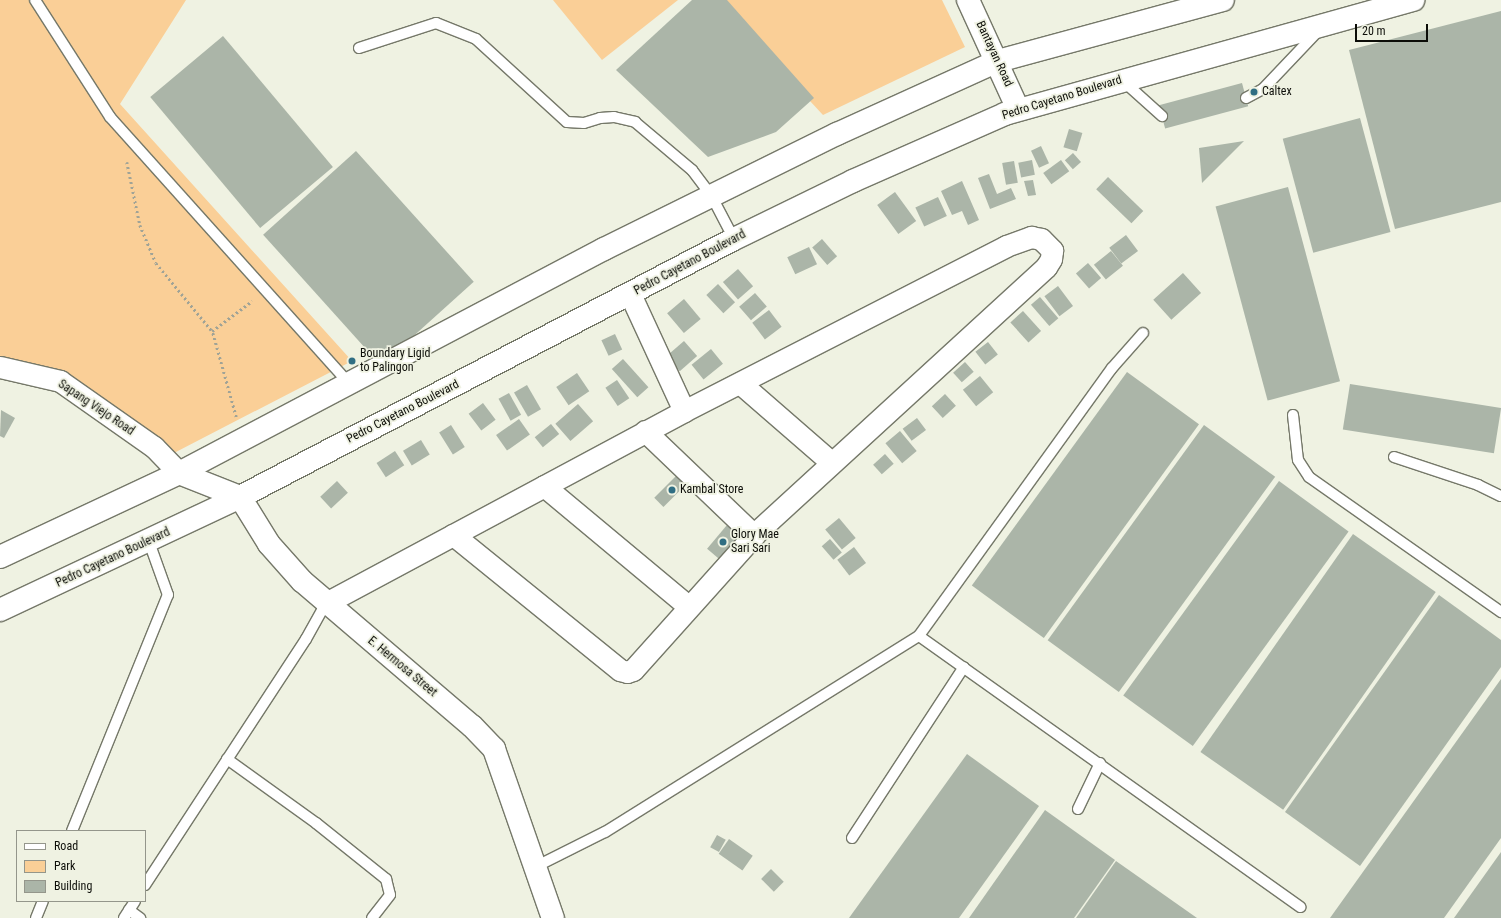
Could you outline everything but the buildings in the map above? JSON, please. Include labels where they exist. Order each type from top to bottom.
[{"type":"main road","name":"Bantayan Road","points":[[968,0],[998,61],[1018,108]]},
{"type":"main road","name":"Pedro Cayetano Boulevard","points":[[0,610],[149,542],[240,497],[734,239],[853,181],[1018,108],[1414,0]]},
{"type":"main road","points":[[0,557],[179,473],[348,383],[711,195],[837,134],[998,61],[1216,1]]},
{"type":"main road","points":[[179,473],[240,497]]},
{"type":"main road","name":"E. Hermosa Street","points":[[240,497],[269,544],[302,581],[472,726],[494,749],[553,918]]},
{"type":"street","points":[[326,603],[684,411],[1006,246],[1031,237],[1041,239],[1052,250],[1051,259],[1046,267],[831,462],[754,535],[688,606],[633,670],[627,672],[453,535]]},
{"type":"street","points":[[630,294],[684,411]]},
{"type":"street","name":"Sapang Viejo Road","points":[[0,367],[60,381],[154,447],[179,473]]},
{"type":"street","points":[[740,383],[831,462]]},
{"type":"street","points":[[646,431],[754,535]]},
{"type":"street","points":[[544,486],[688,606]]},
{"type":"lane","points":[[35,0],[110,118],[348,383]]},
{"type":"lane","points":[[359,48],[436,24],[456,29],[476,39],[567,122],[584,123],[600,118],[614,117],[635,122],[692,170],[711,195],[734,239]]},
{"type":"lane","points":[[1246,98],[1263,89],[1324,24]]},
{"type":"lane","points":[[1122,80],[1162,116]]},
{"type":"lane","points":[[535,867],[605,832],[919,636],[1112,368],[1143,333]]},
{"type":"lane","points":[[1293,415],[1298,460],[1309,477],[1501,612]]},
{"type":"lane","points":[[1394,456],[1478,485],[1501,496]]},
{"type":"lane","points":[[72,830],[168,595],[149,542]]},
{"type":"lane","points":[[146,883],[306,639],[326,603]]},
{"type":"lane","points":[[919,636],[1301,907]]},
{"type":"lane","points":[[852,838],[964,667]]},
{"type":"lane","points":[[227,759],[316,823],[386,879],[390,895],[372,918]]},
{"type":"lane","points":[[1078,809],[1100,763]]},
{"type":"lane","points":[[36,918],[43,902]]},
{"type":"lane","points":[[134,902],[126,914],[140,918]]},
{"type":"path","points":[[126,136],[127,171],[140,225],[156,263],[212,331],[237,421]]},
{"type":"path","points":[[212,331],[266,290]]},
{"type":"green space","points":[[0,0],[186,0],[120,104],[352,361],[174,453],[54,368],[0,358]]},
{"type":"green space","points":[[553,0],[678,0],[602,60]]},
{"type":"green space","points":[[716,0],[942,0],[965,47],[823,115]]},
{"type":"place","name":"Caltex","points":[[1254,92]]},
{"type":"place","name":"Boundary Ligid to Palingon","points":[[352,361]]},
{"type":"place","name":"Kambal Store","points":[[672,490]]},
{"type":"place","name":"Glory Mae Sari Sari","points":[[723,542]]}]
